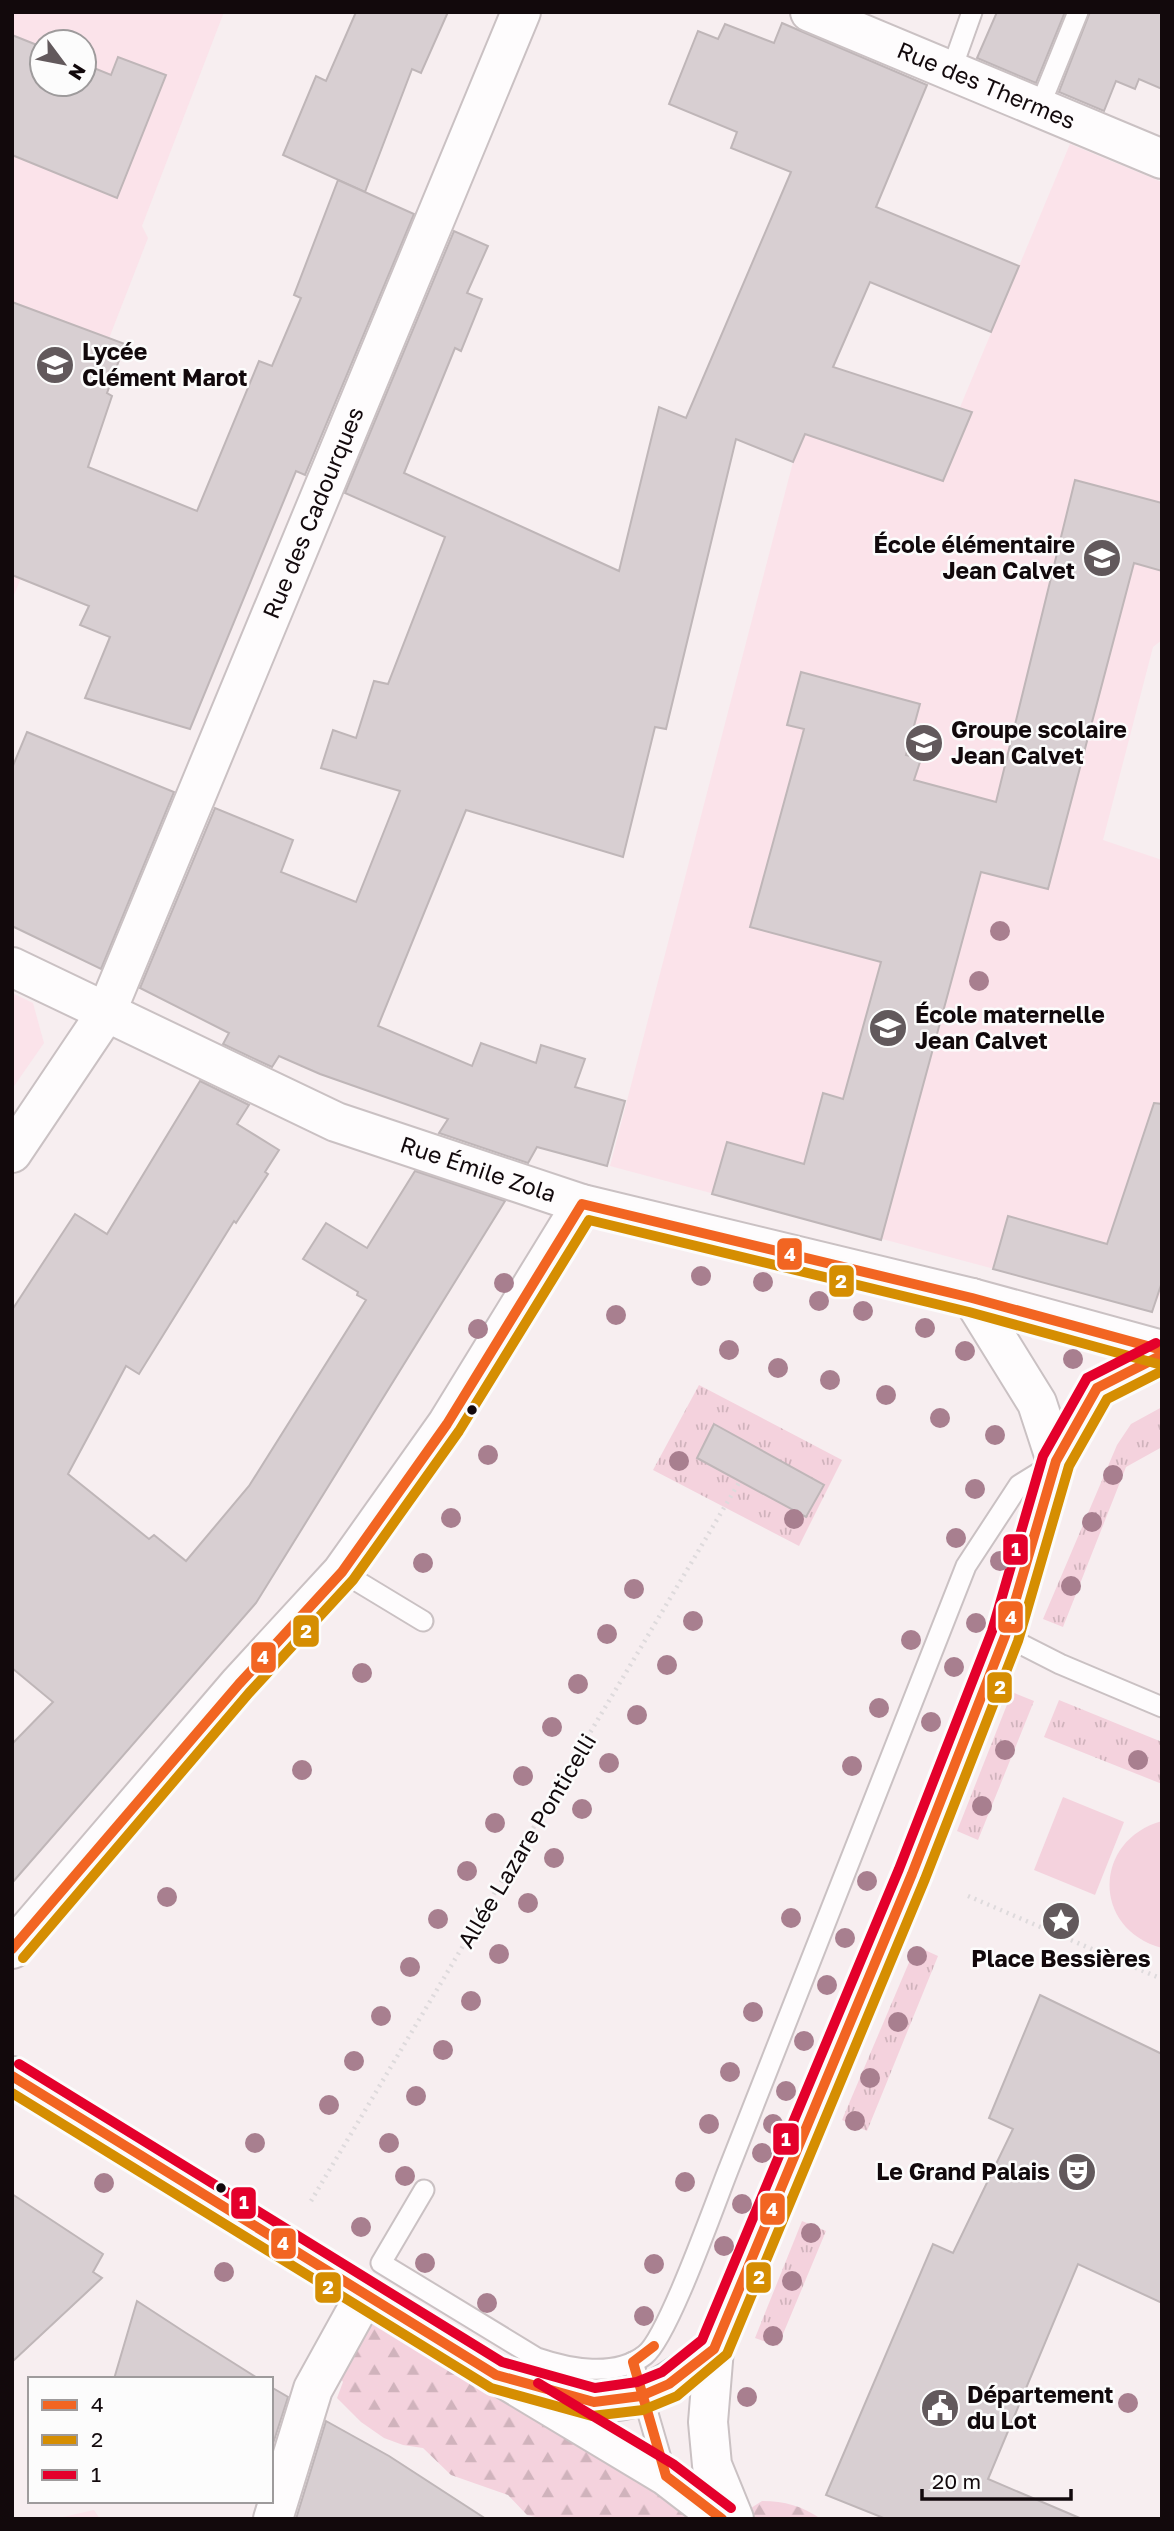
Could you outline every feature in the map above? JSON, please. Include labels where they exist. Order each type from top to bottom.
[{"type":"street","name":"Rue des Cadourques","points":[[12,1153],[106,1013],[522,12]]},
{"type":"street","name":"Rue des Thermes","points":[[810,12],[1162,159]]},
{"type":"street","name":"Rue Émile Zola","points":[[12,967],[336,1122],[582,1204],[972,1298],[1162,1353]]},
{"type":"street","points":[[12,1950],[239,1684],[342,1572],[447,1424],[582,1204]]},
{"type":"street","points":[[972,1298],[1037,1403],[1056,1461]]},
{"type":"street","points":[[734,2519],[712,2465],[708,2422],[714,2349],[912,1874],[1005,1636],[1056,1461],[1097,1388],[1162,1353]]},
{"type":"street","points":[[12,2076],[365,2295],[666,2476],[722,2519]]},
{"type":"street","points":[[273,2519],[313,2389],[365,2295]]},
{"type":"street","points":[[496,2375],[594,2402],[637,2379],[669,2384],[714,2349]]},
{"type":"lane","points":[[951,71],[972,12]]},
{"type":"lane","points":[[1039,108],[1078,12]]},
{"type":"lane","points":[[666,2476],[637,2379],[645,2355],[661,2334],[966,1566],[1019,1485],[1056,1461]]},
{"type":"lane","points":[[342,1572],[423,1621]]},
{"type":"lane","points":[[1005,1636],[1060,1664],[1162,1707]]},
{"type":"lane","points":[[424,2190],[381,2263],[537,2358],[637,2379]]},
{"type":"path","name":"Allée Lazare Ponticelli","points":[[312,2201],[740,1481]]},
{"type":"path","points":[[968,1896],[1162,1979]]},
{"type":"shaded area","name":"Lycée Clément Marot","points":[[12,12],[224,12],[142,226],[148,238],[75,426],[52,502],[12,600]]},
{"type":"shaded area","name":"Groupe scolaire Jean Calvet","points":[[1070,144],[1162,182],[1162,640],[1153,647],[1103,840],[1162,860],[1162,1291],[1151,1311],[610,1166],[793,462],[810,420],[948,436]]},
{"type":"shaded area","points":[[12,993],[33,1003],[44,1043],[12,1089]]},
{"type":"shaded area","points":[[94,2510],[100,2519],[63,2519],[63,2517]]},
{"type":"green space","points":[[699,1385],[842,1460],[799,1546],[653,1470]]},
{"type":"green space","points":[[1162,1407],[1162,1447],[1126,1467],[1063,1627],[1043,1619],[1117,1445],[1131,1424]]},
{"type":"green space","points":[[1012,1692],[1034,1701],[978,1840],[957,1831]]},
{"type":"green space","points":[[1059,1700],[1162,1742],[1162,1784],[1044,1737]]},
{"type":"green space","points":[[1063,1797],[1124,1822],[1095,1895],[1034,1870]]},
{"type":"green space","points":[[1162,1821],[1162,1948],[1139,1938],[1122,1923],[1113,1904],[1110,1884],[1113,1865],[1123,1846],[1139,1831]]},
{"type":"green space","points":[[916,1946],[938,1956],[867,2131],[842,2120]]},
{"type":"green space","points":[[802,2221],[826,2231],[778,2346],[755,2338]]},
{"type":"green space","points":[[382,2317],[593,2419],[616,2421],[633,2433],[699,2519],[544,2519],[527,2515],[508,2495],[451,2475],[423,2448],[384,2438],[361,2422],[337,2398],[343,2382],[334,2368],[363,2325]]},
{"type":"green space","points":[[762,2501],[793,2505],[821,2519],[750,2519],[751,2508]]},
{"type":"building","points":[[356,12],[448,12],[421,73],[412,69],[365,192],[283,155],[316,76],[326,81]]},
{"type":"building","points":[[997,12],[1065,12],[1036,83],[977,58]]},
{"type":"building","points":[[1090,12],[1162,12],[1162,89],[1139,79],[1135,89],[1116,81],[1104,111],[1059,92]]},
{"type":"building","points":[[782,23],[927,85],[876,207],[1019,266],[991,332],[870,282],[833,367],[972,412],[943,481],[805,434],[793,462],[736,439],[666,729],[655,727],[623,857],[466,810],[378,1026],[472,1066],[481,1043],[536,1063],[541,1045],[585,1059],[575,1087],[625,1101],[607,1166],[537,1147],[528,1163],[439,1133],[448,1119],[320,1074],[279,1056],[272,1067],[223,1044],[229,1033],[140,988],[215,808],[293,840],[281,872],[356,902],[400,791],[321,768],[333,730],[356,738],[374,681],[388,684],[445,537],[345,493],[454,231],[488,246],[467,293],[482,299],[461,351],[455,348],[404,473],[619,571],[659,407],[686,418],[791,172],[731,148],[737,132],[669,104],[698,31],[718,39],[725,24],[774,43]]},
{"type":"building","points":[[12,35],[28,41],[28,98],[98,98],[98,70],[111,75],[118,57],[166,75],[117,198],[12,155]]},
{"type":"building","points":[[338,180],[414,214],[305,475],[296,471],[190,729],[85,698],[110,637],[80,625],[89,606],[12,575],[12,302],[125,344],[107,393],[112,396],[88,467],[197,511],[259,361],[272,366],[301,298],[294,295]]},
{"type":"building","points":[[1075,480],[1162,503],[1162,571],[1134,563],[1048,889],[981,872],[881,1240],[712,1194],[727,1142],[804,1164],[823,1093],[843,1099],[881,962],[750,927],[804,729],[787,725],[801,672],[920,704],[906,755],[921,759],[914,780],[996,802]]},
{"type":"building","points":[[27,732],[174,792],[101,969],[12,926],[12,768]]},
{"type":"building","points":[[200,1081],[249,1105],[237,1124],[279,1150],[265,1172],[268,1174],[236,1223],[234,1221],[139,1374],[126,1366],[68,1474],[149,1539],[154,1535],[186,1561],[249,1486],[366,1300],[357,1295],[358,1292],[303,1259],[326,1223],[367,1248],[415,1171],[505,1201],[256,1603],[12,1883],[12,1744],[53,1702],[12,1668],[12,1310],[75,1214],[107,1234]]},
{"type":"building","points":[[1154,1103],[1162,1104],[1162,1282],[1152,1312],[993,1269],[1008,1216],[1107,1244]]},
{"type":"building","points":[[714,1424],[824,1485],[806,1517],[697,1458]]},
{"type":"building","points":[[1040,1995],[1162,2054],[1162,2303],[1078,2264],[988,2479],[1082,2519],[886,2519],[826,2495],[933,2244],[953,2253],[1013,2129],[989,2118]]},
{"type":"building","points":[[12,2194],[103,2254],[93,2272],[102,2278],[12,2362]]},
{"type":"building","points":[[137,2301],[256,2377],[115,2377]]},
{"type":"building","points":[[273,2388],[288,2397],[273,2444]]},
{"type":"building","points":[[326,2421],[389,2456],[486,2519],[296,2519]]},
{"type":"transit line","name":"4","points":[[12,1949],[239,1684],[342,1572],[447,1424],[582,1204],[972,1298],[1162,1350]]},
{"type":"transit line","name":"2","points":[[23,1958],[249,1693],[353,1580],[459,1431],[589,1220],[969,1312],[1158,1364]]},
{"type":"transit line","name":"1","points":[[19,2064],[502,2362],[595,2388],[637,2382],[662,2372],[702,2340],[899,1869],[992,1631],[1043,1456],[1087,1378],[1156,1343]]},
{"type":"transit line","name":"4","points":[[12,2076],[496,2375],[594,2402],[641,2396],[669,2384],[714,2349],[912,1874],[1005,1636],[1056,1461],[1097,1388],[1162,1355]]},
{"type":"transit line","name":"2","points":[[12,2093],[491,2388],[592,2416],[643,2410],[677,2396],[727,2354],[925,1879],[1018,1641],[1069,1466],[1107,1399],[1162,1371]]},
{"type":"transit line","name":"4","points":[[654,2346],[633,2362],[666,2476],[722,2519]]},
{"type":"transit line","name":"1","points":[[538,2383],[673,2464],[731,2508]]},
{"type":"place","name":"Lycée Clément Marot","points":[[55,365]]},
{"type":"place","name":"École élémentaire Jean Calvet","points":[[1102,558]]},
{"type":"place","name":"Groupe scolaire Jean Calvet","points":[[924,743]]},
{"type":"place","name":"École maternelle Jean Calvet","points":[[888,1028]]},
{"type":"place","name":"Place Bessières","points":[[1061,1921]]},
{"type":"place","name":"Le Grand Palais","points":[[1077,2172]]},
{"type":"place","name":"Département du Lot","points":[[940,2408]]}]
